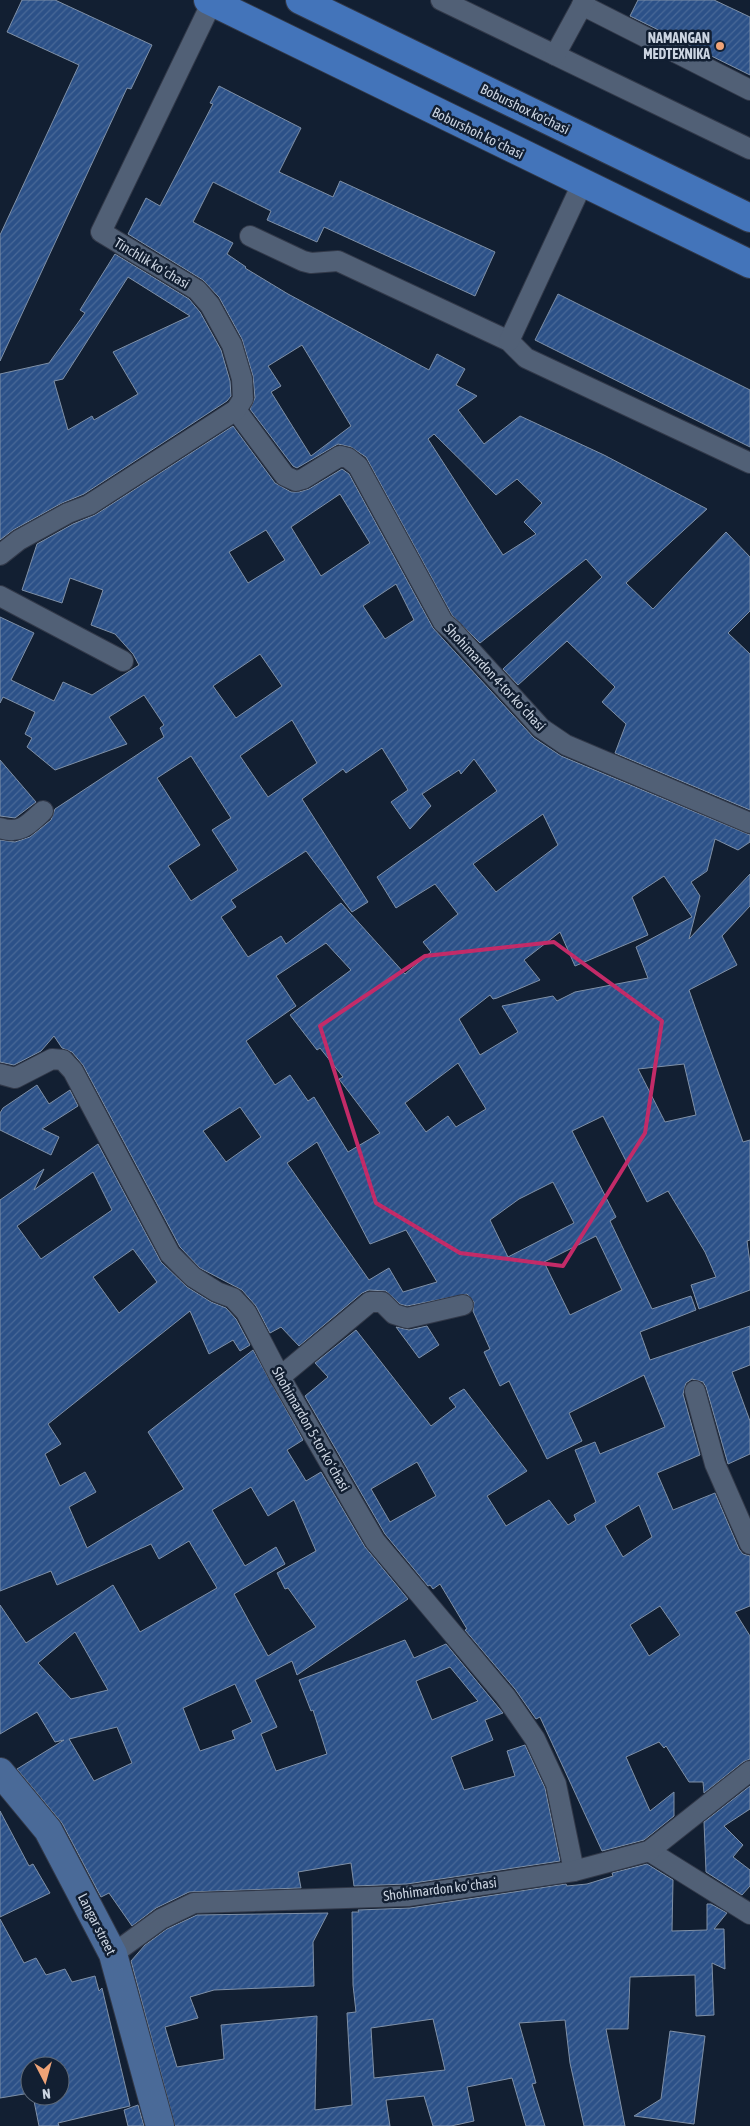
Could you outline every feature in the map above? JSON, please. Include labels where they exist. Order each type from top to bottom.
[{"type":"main road","name":"Boburshox ko'chasi","points":[[300,0],[750,218]]},
{"type":"main road","name":"Boburshoh koʻchasi","points":[[210,1],[582,184],[750,264]]},
{"type":"street","points":[[441,0],[750,149]]},
{"type":"street","name":"Tinchlik koʻchasi","points":[[210,1],[101,232],[197,290],[210,306],[232,345],[242,379],[243,399],[236,410]]},
{"type":"street","points":[[555,55],[583,3],[750,90]]},
{"type":"street","points":[[509,341],[582,184]]},
{"type":"street","points":[[250,236],[303,261],[338,261],[509,341],[526,358],[750,463]]},
{"type":"street","points":[[0,555],[19,540],[68,512],[79,510],[89,505],[236,410]]},
{"type":"street","name":"Shohimardon 4-tor koʻchasi","points":[[236,410],[286,476],[296,481],[303,479],[340,456],[348,458],[358,466],[443,622],[541,728],[575,749],[750,823]]},
{"type":"street","points":[[0,596],[123,661]]},
{"type":"street","points":[[0,828],[15,831],[24,829],[43,811]]},
{"type":"street","name":"Shohimardon 5-tor koʻchasi","points":[[0,1074],[15,1078],[25,1075],[52,1059],[63,1060],[73,1071],[170,1254],[193,1277],[217,1292],[233,1298],[246,1312],[280,1377],[375,1541],[506,1697],[535,1739],[556,1784],[574,1871]]},
{"type":"street","points":[[280,1377],[370,1302],[382,1302],[394,1314],[406,1318],[462,1305]]},
{"type":"street","points":[[695,1392],[715,1464],[750,1544]]},
{"type":"street","name":"Shohimardon koʻchasi","points":[[113,1954],[161,1919],[194,1903],[408,1896],[574,1871],[649,1852],[750,1771]]},
{"type":"street","name":"Langar street","points":[[0,1772],[48,1830],[113,1954],[160,2126]]},
{"type":"street","points":[[649,1852],[750,1914]]},
{"type":"highlighted area","points":[[554,942],[662,1021],[645,1133],[563,1266],[460,1253],[376,1203],[320,1026],[425,956]]},
{"type":"building","points":[[22,0],[55,0],[152,45],[131,89],[127,88],[0,361],[0,235],[79,65],[7,32]]},
{"type":"building","name":"NAMANGAN MEDTEXNIKA","points":[[638,0],[714,0],[750,17],[750,75],[630,16]]},
{"type":"building","points":[[219,86],[301,128],[279,172],[333,197],[340,181],[495,252],[475,296],[324,227],[317,242],[267,220],[271,211],[213,182],[193,222],[233,243],[227,254],[245,268],[288,294],[429,370],[437,354],[465,369],[456,385],[477,396],[458,410],[484,444],[520,416],[604,455],[707,509],[626,583],[653,609],[726,532],[750,557],[750,611],[728,633],[750,654],[750,810],[615,753],[626,724],[602,702],[615,687],[567,641],[518,685],[503,669],[602,577],[586,559],[480,643],[452,615],[366,457],[351,447],[338,444],[297,468],[293,466],[250,409],[255,398],[253,376],[242,339],[219,297],[203,280],[128,234],[146,198],[160,206],[213,104],[210,103]],"holes":[[[302,345],[351,426],[311,456],[271,392],[281,386],[268,366]],[[434,434],[496,495],[517,479],[542,503],[524,522],[536,534],[503,555],[428,439]]]},
{"type":"building","points":[[115,254],[189,299],[200,312],[221,350],[230,381],[231,396],[227,401],[84,494],[62,503],[13,530],[0,540],[0,374],[49,363],[85,313],[80,310]],"holes":[[[128,277],[190,316],[113,352],[138,394],[94,420],[92,416],[68,430],[54,381],[63,379]]]},
{"type":"building","points":[[558,294],[750,390],[750,447],[535,340]]},
{"type":"building","points":[[233,426],[275,483],[291,492],[309,489],[342,469],[349,474],[433,628],[534,738],[561,756],[750,835],[750,842],[738,850],[715,839],[707,871],[691,882],[700,896],[689,939],[750,874],[750,906],[722,936],[737,965],[689,990],[743,1142],[750,1140],[750,1240],[747,1241],[750,1263],[750,1290],[699,1309],[691,1285],[716,1277],[705,1252],[668,1191],[647,1202],[603,1116],[572,1131],[616,1217],[610,1221],[652,1309],[691,1296],[696,1310],[640,1332],[650,1360],[750,1326],[750,1365],[732,1372],[750,1421],[750,1454],[728,1464],[706,1387],[703,1382],[692,1379],[686,1383],[683,1394],[700,1455],[657,1473],[673,1510],[715,1493],[739,1549],[743,1554],[750,1556],[750,1606],[735,1612],[750,1636],[750,1759],[743,1762],[704,1793],[703,1782],[689,1782],[666,1746],[664,1748],[659,1742],[626,1757],[650,1811],[674,1792],[674,1816],[644,1840],[602,1851],[540,1717],[536,1719],[515,1689],[465,1630],[467,1629],[440,1584],[433,1589],[430,1585],[428,1586],[385,1534],[305,1396],[328,1377],[315,1363],[356,1330],[431,1426],[456,1407],[449,1398],[464,1389],[527,1471],[487,1496],[506,1526],[549,1500],[568,1525],[576,1520],[574,1515],[596,1502],[575,1450],[595,1442],[600,1454],[665,1427],[644,1375],[569,1413],[582,1441],[547,1459],[509,1381],[500,1386],[484,1352],[490,1349],[473,1311],[474,1302],[467,1294],[407,1306],[400,1304],[386,1291],[369,1290],[362,1293],[299,1346],[281,1327],[270,1333],[256,1306],[242,1290],[200,1268],[180,1247],[83,1065],[72,1052],[62,1048],[54,1036],[41,1051],[14,1065],[0,1062],[0,840],[15,842],[30,837],[51,820],[55,809],[164,737],[160,728],[164,725],[144,695],[109,717],[127,744],[55,770],[27,747],[32,738],[25,734],[35,712],[3,697],[0,703],[0,617],[34,633],[11,680],[54,701],[63,682],[92,695],[139,665],[133,654],[115,634],[91,625],[103,590],[70,578],[62,603],[22,590],[37,544],[73,524],[95,515]],"holes":[[[340,494],[370,543],[321,576],[291,527]],[[266,530],[285,560],[248,583],[229,552]],[[396,584],[414,620],[385,639],[363,606]],[[260,654],[282,686],[236,718],[213,686]],[[292,720],[317,763],[268,797],[240,756]],[[382,748],[408,790],[391,802],[410,829],[431,806],[422,794],[459,770],[461,774],[474,759],[497,791],[377,877],[396,908],[435,884],[458,914],[423,942],[431,952],[405,974],[341,903],[286,944],[281,936],[248,957],[221,917],[236,907],[231,900],[306,851],[352,912],[368,902],[302,799],[343,769],[346,773]],[[191,756],[231,818],[212,830],[238,870],[191,901],[168,866],[200,845],[157,778]],[[543,814],[558,845],[496,892],[473,864]],[[664,876],[692,917],[636,947],[648,978],[575,992],[557,1001],[553,996],[502,1006],[518,1032],[480,1055],[459,1019],[490,995],[493,999],[497,998],[540,980],[524,960],[560,932],[575,966],[648,935],[632,897]],[[326,943],[351,970],[290,1015],[317,1050],[320,1048],[343,1077],[339,1079],[380,1133],[348,1152],[314,1097],[308,1101],[290,1075],[275,1085],[246,1041],[296,1006],[276,976]],[[458,1063],[486,1109],[456,1127],[448,1116],[426,1132],[405,1103]],[[684,1064],[696,1115],[665,1122],[638,1069]],[[240,1107],[261,1137],[226,1162],[203,1131]],[[317,1142],[370,1244],[406,1230],[437,1282],[403,1292],[389,1268],[369,1280],[287,1163]],[[553,1182],[574,1223],[508,1257],[490,1220],[519,1199]],[[596,1236],[622,1290],[570,1315],[544,1262]],[[417,1462],[436,1496],[390,1522],[371,1489]],[[639,1505],[652,1537],[623,1557],[605,1526]],[[660,1606],[680,1635],[649,1656],[630,1625]]]},
{"type":"building","points":[[0,760],[36,802],[15,818],[0,816]]},
{"type":"building","points":[[37,1085],[49,1104],[70,1090],[78,1106],[42,1129],[59,1137],[51,1155],[0,1130],[0,1113],[3,1108]]},
{"type":"building","points":[[98,1144],[161,1262],[187,1287],[211,1302],[226,1308],[236,1319],[250,1345],[240,1351],[233,1340],[209,1354],[190,1311],[48,1424],[61,1444],[45,1454],[60,1486],[85,1472],[96,1492],[69,1507],[87,1548],[184,1489],[148,1432],[253,1350],[303,1440],[287,1450],[306,1481],[321,1472],[365,1547],[408,1599],[297,1675],[292,1661],[255,1680],[277,1727],[261,1734],[276,1771],[327,1754],[313,1710],[311,1711],[299,1680],[405,1640],[414,1658],[446,1644],[503,1713],[485,1720],[493,1740],[451,1757],[464,1790],[515,1776],[507,1751],[525,1745],[545,1788],[560,1861],[407,1884],[354,1886],[351,1863],[298,1872],[301,1888],[189,1892],[156,1908],[132,1926],[109,1893],[101,1897],[62,1823],[17,1769],[64,1740],[55,1742],[37,1712],[0,1734],[0,1605],[26,1643],[113,1585],[140,1632],[217,1588],[189,1541],[159,1559],[151,1544],[57,1585],[51,1571],[0,1591],[0,1200],[44,1169],[34,1190]],"holes":[[[93,1172],[112,1210],[41,1259],[17,1226]],[[133,1249],[157,1282],[119,1313],[93,1277]],[[251,1487],[268,1516],[294,1500],[316,1551],[277,1573],[285,1589],[288,1588],[316,1627],[268,1656],[234,1594],[285,1564],[276,1547],[245,1566],[212,1510]],[[75,1632],[108,1690],[71,1699],[38,1663]],[[450,1667],[478,1701],[432,1720],[416,1681]],[[235,1684],[252,1722],[232,1731],[235,1739],[200,1751],[183,1708]],[[117,1727],[132,1763],[94,1781],[69,1739]]]},
{"type":"building","points":[[427,1326],[439,1345],[419,1358],[396,1327],[409,1330]]},
{"type":"building","points":[[750,1786],[750,1809],[724,1826],[743,1845],[733,1857],[750,1870],[750,1886],[742,1895],[706,1872],[704,1822]]},
{"type":"building","points":[[0,1811],[29,1866],[33,1864],[50,1893],[0,1917]]},
{"type":"building","points":[[647,1864],[673,1880],[672,1931],[707,1930],[707,1904],[711,1904],[727,1913],[714,1929],[724,1929],[725,1969],[712,1963],[714,2015],[696,2016],[695,1975],[630,1977],[628,2029],[606,2029],[625,2126],[584,2126],[570,2063],[565,2020],[519,2023],[536,2083],[532,2084],[545,2126],[526,2126],[512,2078],[467,2087],[474,2121],[451,2126],[433,2126],[424,2096],[386,2100],[390,2126],[175,2126],[131,1961],[145,1945],[167,1929],[197,1915],[328,1913],[313,1942],[314,1986],[214,1990],[190,1997],[198,2018],[165,2027],[177,2067],[224,2059],[221,2025],[317,2016],[315,2110],[352,2105],[347,2013],[356,2012],[353,1985],[352,1912],[359,1912],[358,1910],[410,1908],[566,1884],[567,1886],[587,1884],[613,1876],[612,1873]],"holes":[[[433,2019],[445,2070],[374,2078],[371,2028]]]},
{"type":"building","points":[[0,1919],[24,1963],[36,1958],[46,1975],[65,1969],[72,1982],[95,1976],[99,1991],[102,1988],[130,2106],[58,2123],[59,2126],[39,2126],[35,2106],[70,2106],[70,2056],[20,2056],[20,2095],[0,2098]]},
{"type":"building","points":[[670,2031],[705,2036],[694,2124],[634,2116],[661,2099]]},
{"type":"building","points":[[138,2105],[144,2126],[128,2126],[124,2110]]},
{"type":"place","name":"NAMANGAN MEDTEXNIKA","points":[[720,46]]}]
